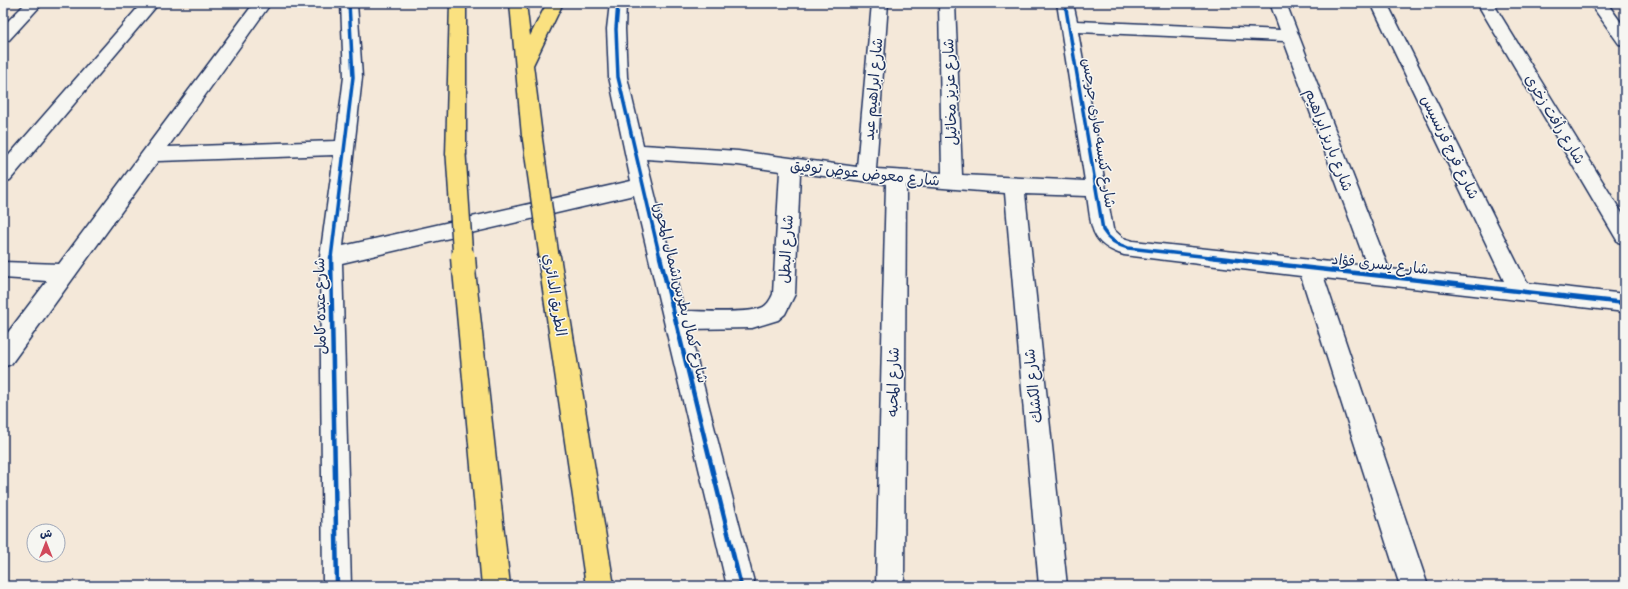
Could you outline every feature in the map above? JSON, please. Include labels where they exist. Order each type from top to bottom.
[{"type":"highway","points":[[458,3],[456,155],[464,270],[496,586]]},
{"type":"highway","name":"الطريق الدائري","points":[[518,3],[532,136],[587,509],[600,586]]},
{"type":"highway","points":[[524,66],[555,3]]},
{"type":"street","points":[[3,36],[35,3]]},
{"type":"street","points":[[3,175],[150,3]]},
{"type":"street","points":[[3,357],[66,273],[262,3]]},
{"type":"street","name":"شارع عبده كامل","points":[[337,586],[331,258],[343,148],[353,77],[349,3]]},
{"type":"street","name":"شارع كمال بطرس[شمال المحور]","points":[[618,3],[616,30],[618,77],[642,186],[741,586]]},
{"type":"street","name":"شارع ابراهيم عيد","points":[[866,175],[880,3]]},
{"type":"street","name":"شارع عزيز مخائيل","points":[[947,3],[952,181]]},
{"type":"street","name":"شارع كنيسه مارى جرجس","points":[[1065,3],[1096,190],[1106,236],[1117,246],[1133,249]]},
{"type":"street","name":"شارع باريز ابراهيم","points":[[1278,3],[1381,276]]},
{"type":"street","name":"شارع فرج فرنسيس","points":[[1379,3],[1520,292]]},
{"type":"street","name":"شارع رأفت زخرى","points":[[1485,3],[1625,236]]},
{"type":"street","points":[[1598,3],[1625,40]]},
{"type":"street","points":[[1069,26],[1290,36]]},
{"type":"street","points":[[153,154],[343,148]]},
{"type":"street","name":"شارع معوض عوض توفيق","points":[[634,150],[738,158],[896,178],[1096,190]]},
{"type":"street","name":"شارع البطل","points":[[675,320],[756,319],[770,314],[780,305],[784,294],[790,165]]},
{"type":"street","name":"شارع المحبه","points":[[890,586],[896,178]]},
{"type":"street","points":[[331,258],[642,186]]},
{"type":"street","name":"شارع الكشك","points":[[1014,186],[1053,586]]},
{"type":"street","name":"شارع يسرى فؤاد","points":[[1133,249],[1625,303]]},
{"type":"street","points":[[1310,269],[1414,586]]},
{"type":"street","points":[[3,270],[66,273]]},
{"type":"cycle path","points":[[337,586],[331,257],[353,77],[349,3]]},
{"type":"cycle path","points":[[618,3],[616,29],[618,77],[642,186],[741,586]]},
{"type":"cycle path","points":[[1065,3],[1103,230],[1108,238],[1115,244],[1133,249],[1625,303]]}]
